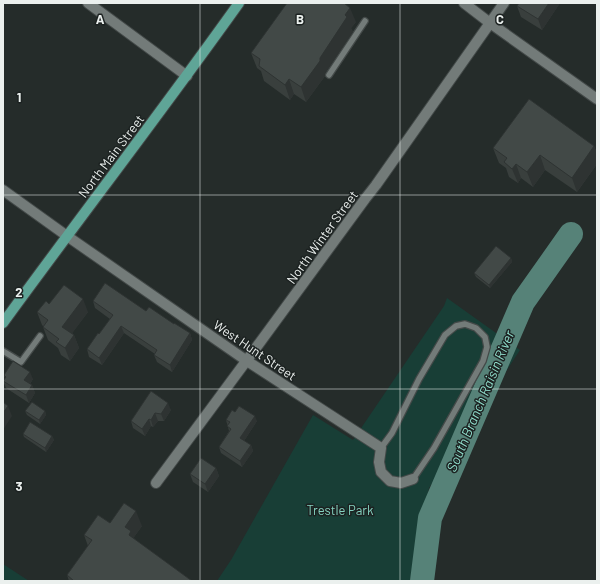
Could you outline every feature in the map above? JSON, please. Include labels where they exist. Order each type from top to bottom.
[{"type":"main road","name":"North Main Street","points":[[3,323],[187,76],[239,3]]},
{"type":"street","points":[[88,3],[187,76]]},
{"type":"street","points":[[464,3],[597,99]]},
{"type":"street","name":"North Winter Street","points":[[156,483],[376,185],[504,3]]},
{"type":"street","name":"West Hunt Street","points":[[3,190],[247,361],[381,448]]},
{"type":"street","points":[[381,448],[379,462],[381,472],[390,481],[401,484],[413,479]]},
{"type":"lane","points":[[329,75],[366,21]]},
{"type":"lane","points":[[381,448],[392,433],[419,379],[445,335],[456,326],[465,324],[476,328],[485,337],[487,347],[483,361],[434,448],[413,479]]},
{"type":"lane","points":[[3,351],[22,362],[40,336]]},
{"type":"green space","name":"Trestle Park","points":[[447,298],[520,350],[429,488],[410,581],[217,581],[231,560],[313,415],[353,440],[444,306]]},
{"type":"green space","points":[[3,564],[29,581],[3,581]]},
{"type":"building","points":[[287,3],[344,3],[350,8],[345,15],[347,17],[320,58],[320,61],[301,87],[289,79],[285,85],[259,66],[260,59],[251,53]]},
{"type":"building","points":[[519,3],[549,3],[538,19],[517,6]]},
{"type":"building","points":[[529,99],[594,146],[572,178],[540,155],[527,172],[516,164],[512,169],[504,162],[507,158],[493,148]]},
{"type":"building","points":[[496,246],[511,258],[489,285],[474,273]]},
{"type":"building","points":[[105,283],[146,311],[149,307],[190,333],[170,365],[154,355],[157,350],[121,326],[99,358],[87,349],[113,315],[93,301]]},
{"type":"building","points":[[64,285],[83,299],[62,327],[74,335],[65,348],[56,342],[59,339],[43,327],[48,320],[37,312],[46,301],[49,304]]},
{"type":"building","points":[[13,361],[30,372],[24,380],[32,385],[26,395],[3,381],[6,377],[4,375]]},
{"type":"building","points":[[151,391],[168,403],[161,414],[155,413],[151,420],[149,419],[142,429],[131,421]]},
{"type":"building","points":[[3,402],[8,406],[3,413]]},
{"type":"building","points":[[32,402],[45,411],[39,420],[25,411]]},
{"type":"building","points":[[239,406],[255,416],[240,438],[251,445],[240,461],[219,447],[231,429],[227,426],[230,422],[226,420],[232,410],[235,412]]},
{"type":"building","points":[[30,422],[52,436],[45,448],[23,434]]},
{"type":"building","points":[[201,458],[216,468],[205,484],[190,474]]},
{"type":"building","points":[[124,503],[136,511],[125,527],[131,531],[129,535],[192,581],[74,581],[67,575],[92,540],[84,535],[98,515],[110,523]]},
{"type":"waterway","name":"South Branch Raisin River","points":[[422,581],[430,518],[523,302],[571,234]]}]
